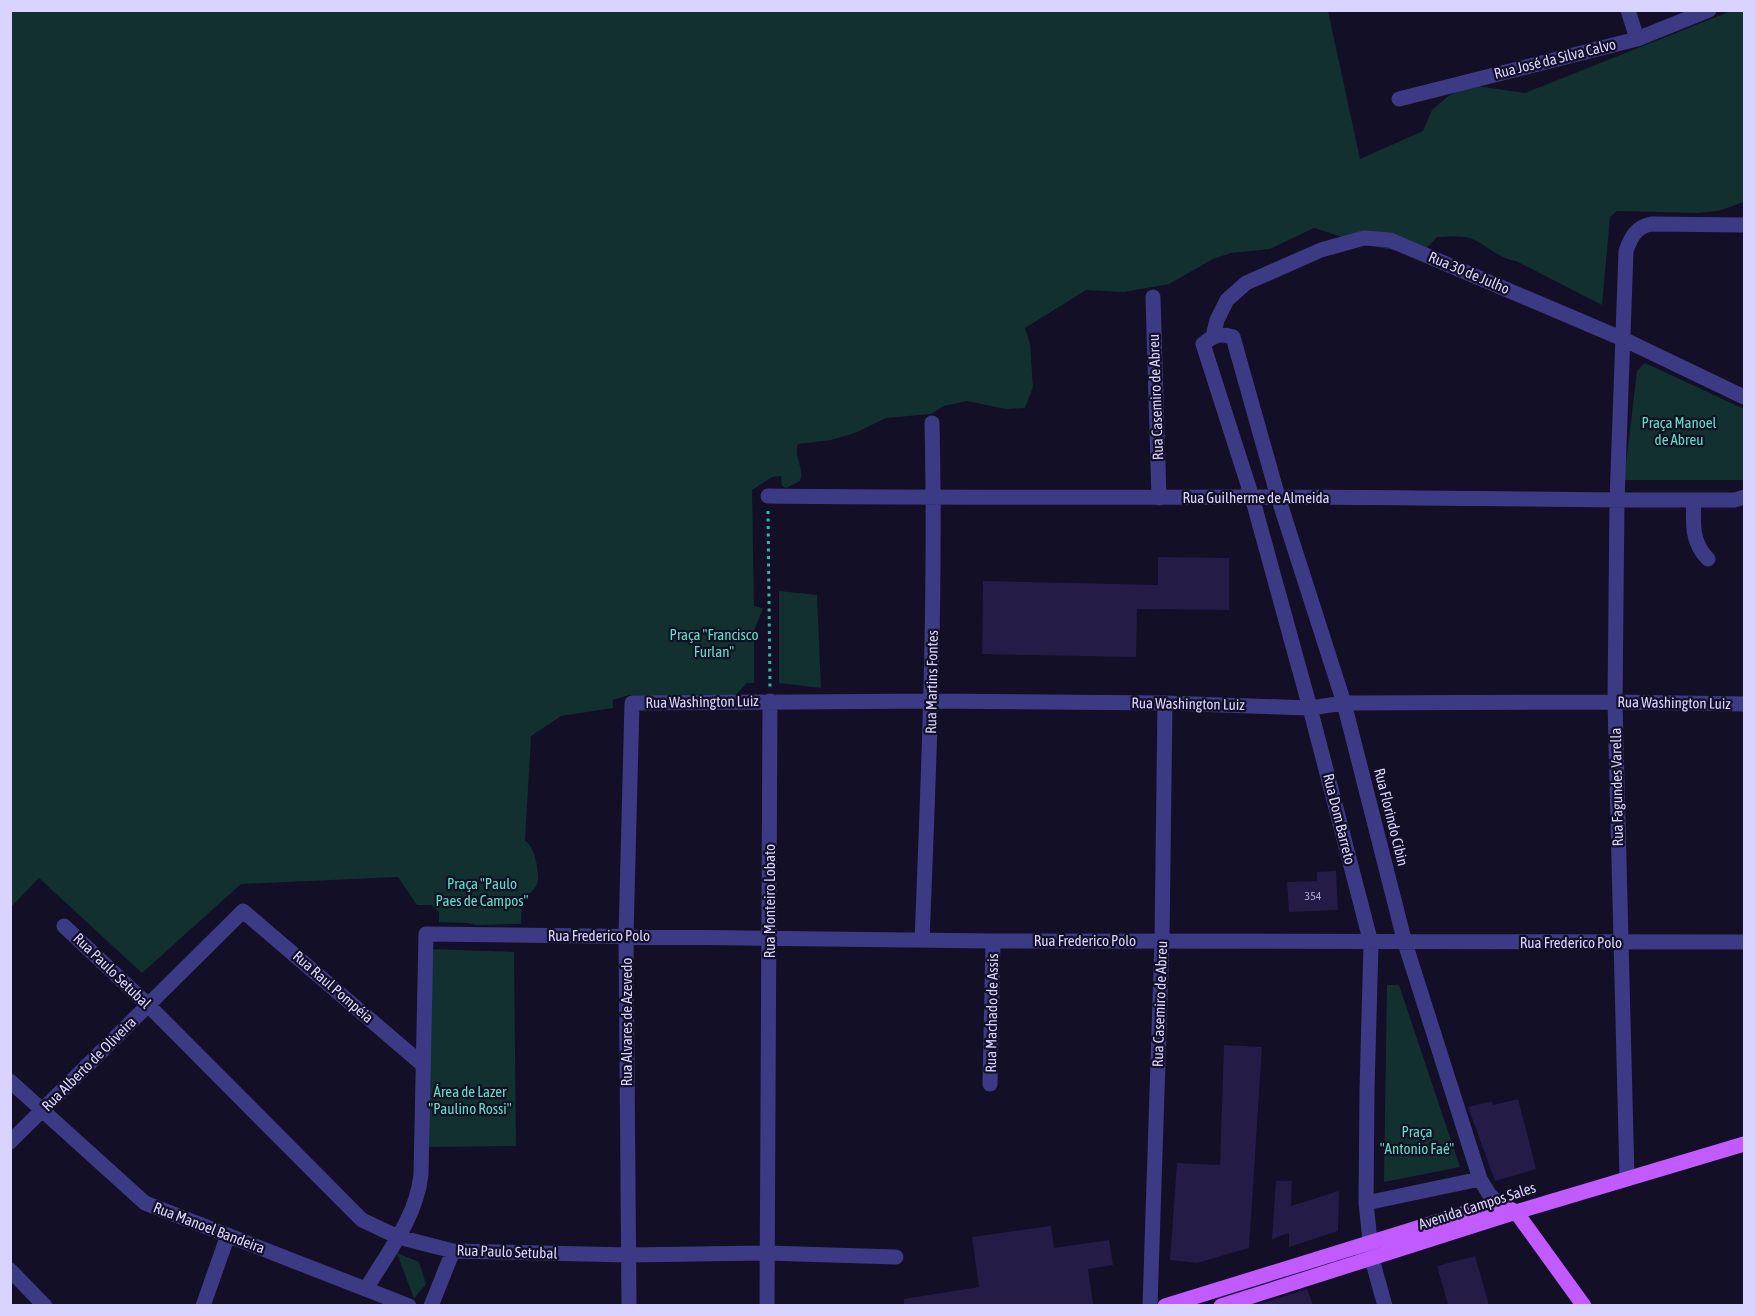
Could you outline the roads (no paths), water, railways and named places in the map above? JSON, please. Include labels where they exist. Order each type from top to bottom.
[{"type":"main road","name":"Avenida Campos Sales","points":[[1221,1305],[1516,1212],[1744,1144]]},
{"type":"main road","name":"Avenida Campos Sales","points":[[1165,1305],[1498,1203]]},
{"type":"main road","name":"Rua Florindo Cibin","points":[[1498,1203],[1516,1212],[1584,1305]]},
{"type":"street","points":[[1628,10],[1637,39]]},
{"type":"street","name":"Rua José da Silva Calvo","points":[[1399,99],[1637,39],[1709,10]]},
{"type":"street","name":"Rua Fagundes Varella","points":[[1627,1178],[1615,702],[1617,501],[1626,251],[1629,240],[1642,226],[1652,224],[1744,225]]},
{"type":"street","name":"Rua 30 de Julho","points":[[1208,340],[1227,300],[1246,283],[1321,250],[1364,238],[1390,240],[1623,339],[1744,397]]},
{"type":"street","name":"Rua Casemiro de Abreu","points":[[1153,297],[1159,498]]},
{"type":"street","name":"Rua Florindo Cibin","points":[[1208,340],[1224,334],[1233,337],[1278,497],[1344,703],[1405,943],[1480,1179],[1498,1203]]},
{"type":"street","name":"Rua Dom Barreto","points":[[1208,340],[1310,708],[1371,943],[1366,1203],[1372,1259],[1385,1305]]},
{"type":"street","name":"Rua Martins Fontes","points":[[922,940],[932,701],[934,498],[932,423]]},
{"type":"street","name":"Rua Guilherme de Almeida","points":[[768,496],[1278,497],[1617,501],[1735,500],[1744,497]]},
{"type":"street","points":[[1694,500],[1693,528],[1696,543],[1708,559]]},
{"type":"street","name":"Rua Monteiro Lobato","points":[[767,1305],[770,701]]},
{"type":"street","name":"Rua Washington Luiz","points":[[632,703],[932,701],[1165,703],[1310,708],[1344,703],[1744,704]]},
{"type":"street","name":"Rua Alvares de Azevedo","points":[[629,1305],[626,936],[632,703]]},
{"type":"street","name":"Rua Casemiro de Abreu","points":[[1150,1305],[1162,940],[1165,703]]},
{"type":"street","name":"Rua Alberto de Oliveira","points":[[10,1142],[243,911]]},
{"type":"street","name":"Rua Raul Pompéia","points":[[243,911],[422,1064]]},
{"type":"street","name":"Rua Paulo Setubal","points":[[64,926],[148,1005],[362,1220],[398,1237],[453,1251],[629,1255],[766,1253],[897,1257]]},
{"type":"street","name":"Rua Frederico Polo","points":[[422,1064],[426,934],[993,941],[1744,942]]},
{"type":"street","name":"Rua Machado de Assis","points":[[990,1084],[993,941]]},
{"type":"street","points":[[366,1288],[411,1216],[419,1195],[422,1064]]},
{"type":"street","name":"Rua Manoel Bandeira","points":[[10,1081],[145,1203],[409,1305]]},
{"type":"street","points":[[1366,1203],[1480,1179]]},
{"type":"street","points":[[203,1305],[228,1235]]},
{"type":"street","points":[[431,1305],[453,1251]]},
{"type":"street","points":[[10,1270],[45,1305]]},
{"type":"street","points":[[24,1283],[29,1305]]},
{"type":"park label","name":"Praça Manoel de Abreu","points":[[1679,432]]},
{"type":"park label","name":"Praça \"Francisco Furlan\"","points":[[714,644]]},
{"type":"park label","name":"Praça \"Paulo Paes de Campos\"","points":[[482,892]]},
{"type":"park label","name":"Área de Lazer \"Paulino Rossi\"","points":[[470,1100]]},
{"type":"park label","name":"Praça \"Antonio Faé\"","points":[[1417,1140]]}]
